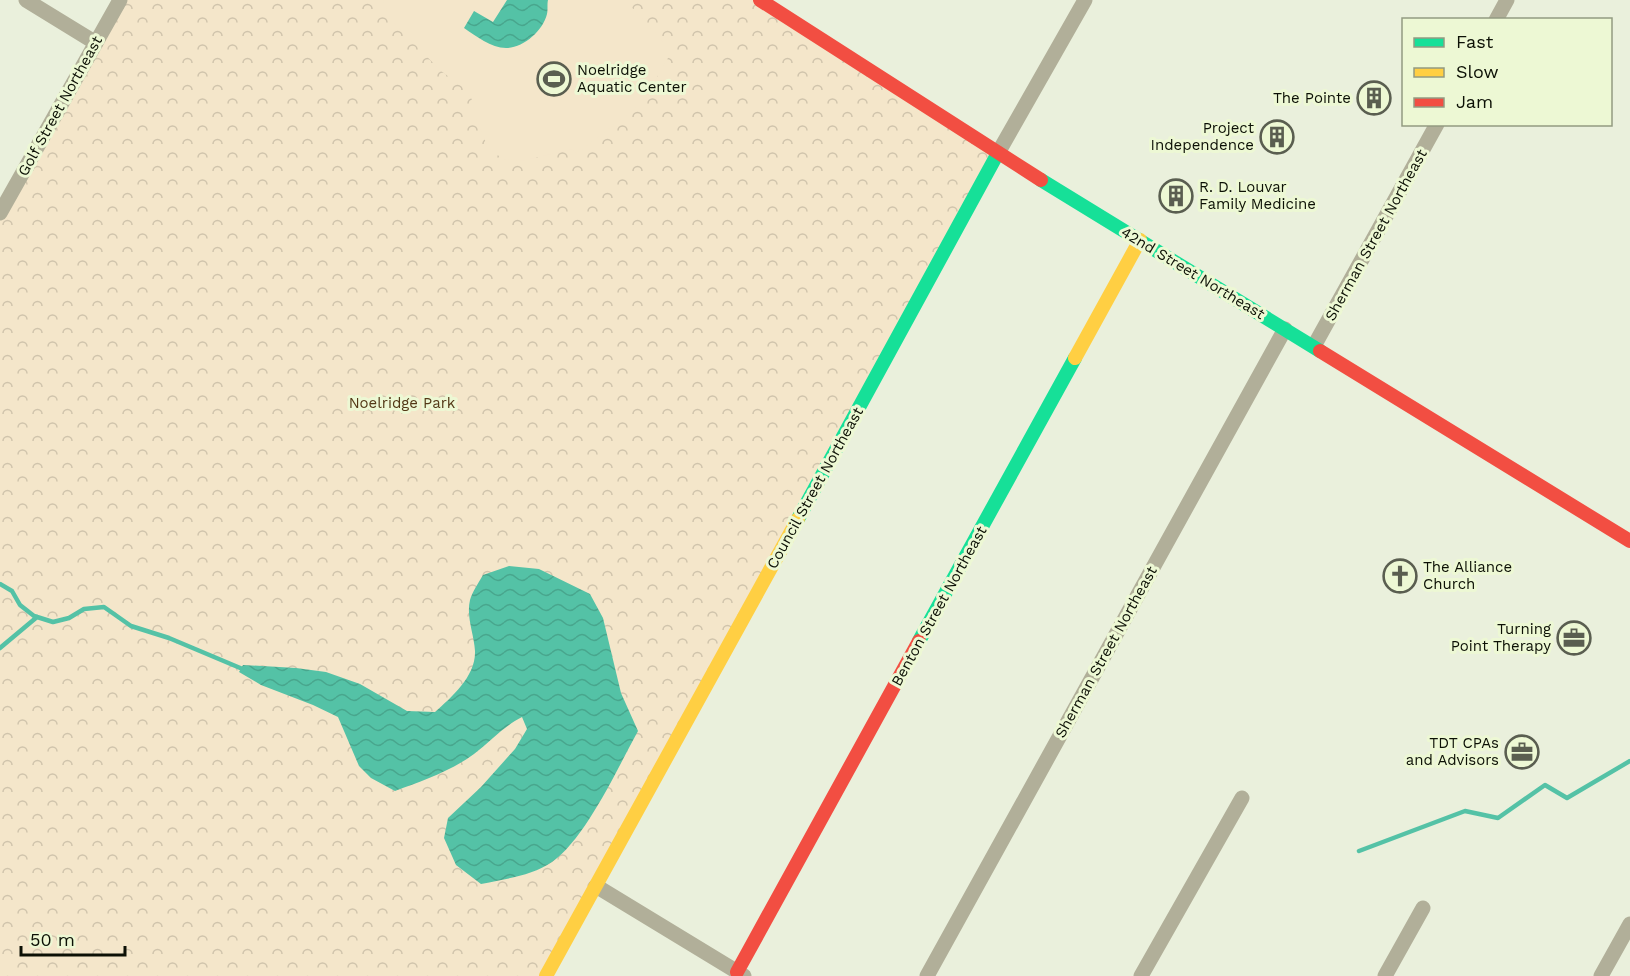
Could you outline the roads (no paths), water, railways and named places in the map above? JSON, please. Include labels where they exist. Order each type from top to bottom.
[{"type":"street","points":[[26,0],[96,43]]},
{"type":"street","name":"Golf Street Northeast","points":[[2,203],[120,0]]},
{"type":"street","name":"42nd Street Northeast","points":[[760,0],[998,153],[1630,541]]},
{"type":"street","name":"Council Street Northeast","points":[[546,976],[998,153],[1085,0]]},
{"type":"street","points":[[1497,18],[1507,0]]},
{"type":"street","name":"Sherman Street Northeast","points":[[1314,346],[1436,126]]},
{"type":"street","name":"Benton Street Northeast","points":[[741,974],[1140,240]]},
{"type":"street","name":"Sherman Street Northeast","points":[[927,976],[1285,329]]},
{"type":"street","points":[[1141,976],[1242,798]]},
{"type":"street","points":[[596,886],[741,974]]},
{"type":"street","points":[[1385,976],[1423,908]]},
{"type":"street","points":[[1601,976],[1630,924]]},
{"type":"water","points":[[507,0],[548,0],[545,20],[537,32],[525,42],[506,48],[495,46],[464,28],[474,11],[493,22]]},
{"type":"water","points":[[509,566],[539,569],[590,594],[603,618],[621,693],[638,731],[600,802],[565,851],[536,871],[481,884],[456,865],[444,838],[448,818],[481,787],[515,749],[527,729],[522,717],[456,766],[395,791],[371,778],[359,766],[338,717],[261,685],[239,672],[243,665],[326,672],[360,684],[407,711],[435,712],[462,685],[472,669],[475,651],[469,606],[474,590],[483,575]]},
{"type":"waterway","points":[[0,584],[12,591],[20,605],[34,616],[53,622],[69,618],[84,609],[104,607],[131,626],[169,638],[245,670]]},
{"type":"waterway","points":[[0,648],[37,617]]},
{"type":"waterway","points":[[1359,851],[1465,811],[1498,818],[1545,785],[1567,798],[1630,761]]},
{"type":"place","name":"Noelridge Aquatic Center","points":[[554,79]]},
{"type":"place","name":"The Pointe","points":[[1374,98]]},
{"type":"place","name":"Project Independence","points":[[1277,137]]},
{"type":"place","name":"R. D. Louvar Family Medicine","points":[[1176,196]]},
{"type":"place","name":"The Alliance Church","points":[[1400,576]]},
{"type":"place","name":"Turning Point Therapy","points":[[1574,638]]},
{"type":"place","name":"TDT CPAs and Advisors","points":[[1522,752]]},
{"type":"park label","name":"Noelridge Park","points":[[402,403]]}]
